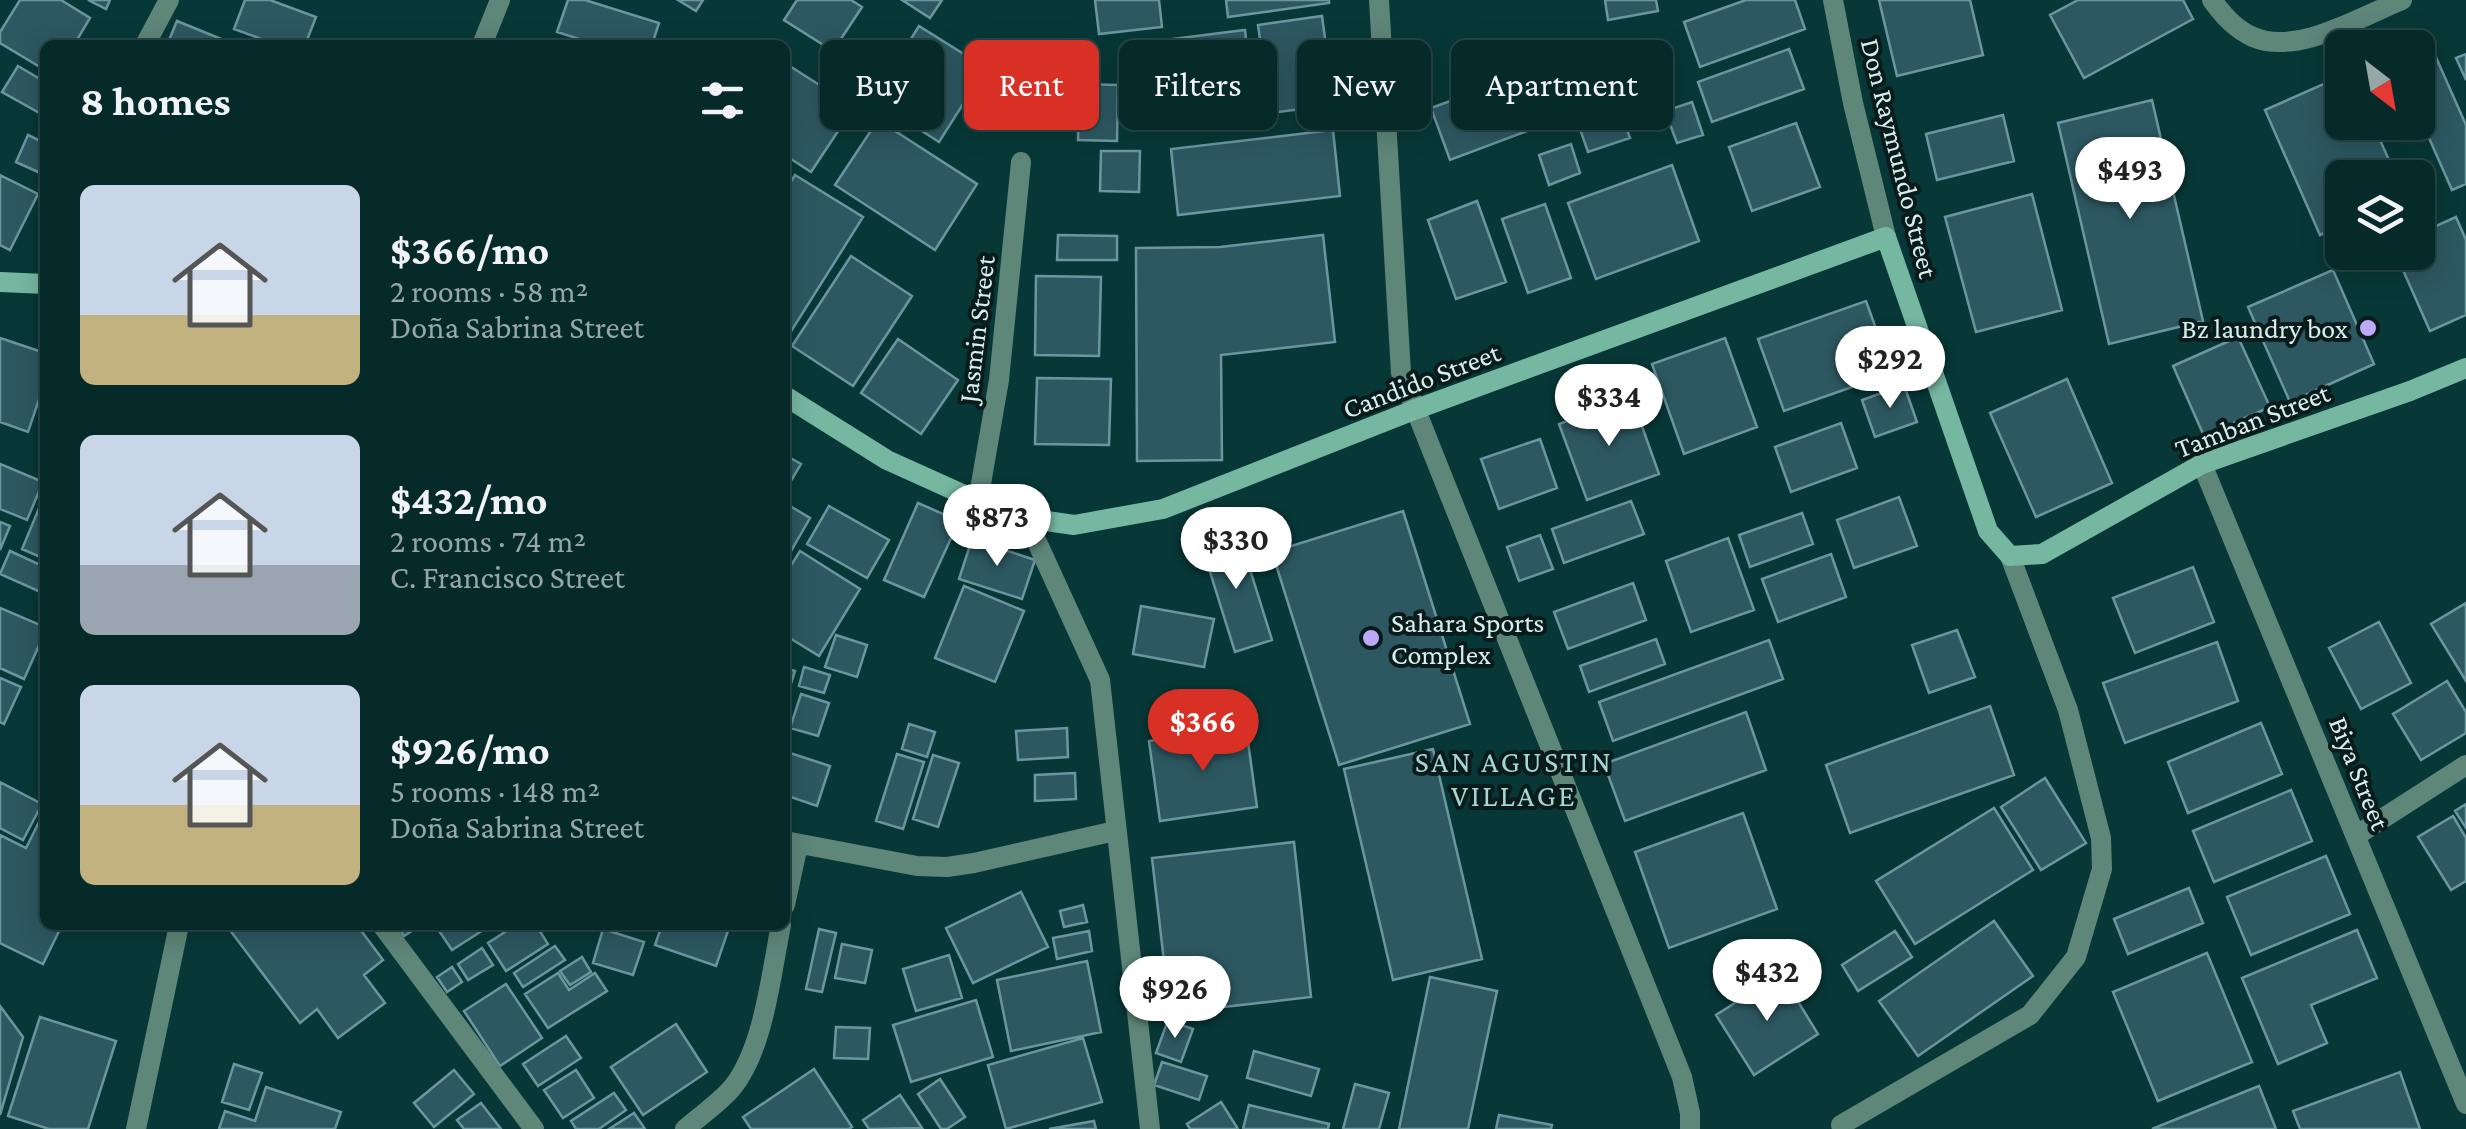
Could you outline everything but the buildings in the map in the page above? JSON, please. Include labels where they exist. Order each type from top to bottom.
[{"type":"street","points":[[148,40],[169,0]]},
{"type":"street","points":[[484,40],[500,0]]},
{"type":"street","points":[[1378,0],[1401,372],[1682,1077],[1690,1129]]},
{"type":"street","name":"Don Raymundo Street","points":[[1833,0],[1853,104],[1886,238],[1988,531],[2010,556],[2068,710],[2100,838],[2102,869],[2076,956],[2030,1016],[1841,1124]]},
{"type":"street","points":[[2212,0],[2240,30],[2273,42],[2312,38],[2402,0]]},
{"type":"street","name":"Jasmin Street","points":[[978,501],[999,380],[1022,162]]},
{"type":"street","name":"Candido Street","points":[[790,399],[887,460],[978,501],[1026,518],[1074,525],[1163,509],[1414,410],[1886,238]]},
{"type":"street","points":[[0,282],[40,284]]},
{"type":"street","name":"Tamban Street","points":[[2010,556],[2042,554],[2202,464],[2466,368]]},
{"type":"street","name":"Biya Street","points":[[2202,464],[2466,1104]]},
{"type":"street","points":[[1026,518],[1100,680],[1150,1129]]},
{"type":"street","points":[[2357,835],[2466,765]]},
{"type":"street","points":[[791,843],[917,866],[946,867],[1116,831]]},
{"type":"street","points":[[136,1129],[178,930]]},
{"type":"street","points":[[386,930],[534,1129]]},
{"type":"street","points":[[685,1129],[731,1089],[748,1064],[758,1036],[780,930]]},
{"type":"place","name":"Bz laundry box","points":[[2368,328]]},
{"type":"place","name":"Sahara Sports Complex","points":[[1371,638]]},
{"type":"district","name":"SAN AGUSTIN VILLAGE","points":[[1514,779]]}]
